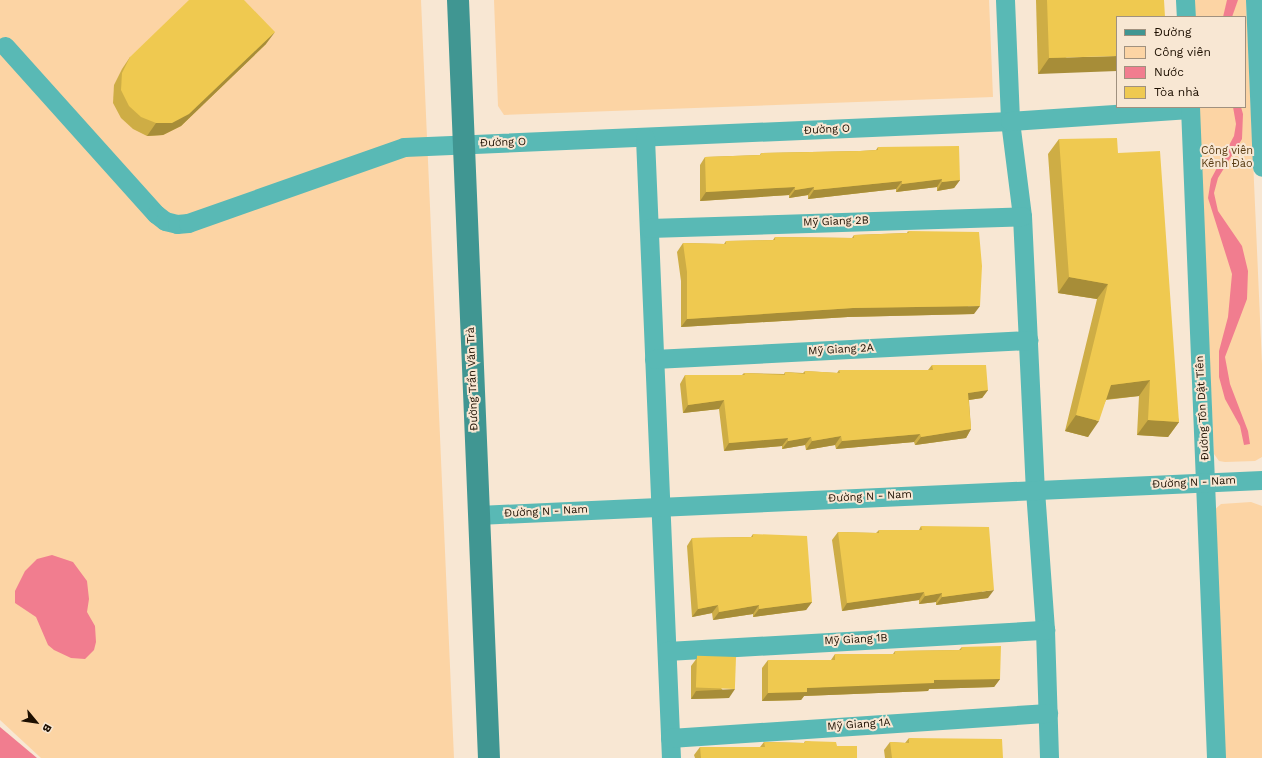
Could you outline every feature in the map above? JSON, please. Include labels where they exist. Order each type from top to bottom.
[{"type":"main road","name":"Đường Trần Văn Trà","points":[[458,0],[489,758]]},
{"type":"street","points":[[1005,0],[1010,122],[1022,216],[1035,490],[1045,630],[1049,758]]},
{"type":"street","points":[[1185,0],[1186,16]]},
{"type":"street","points":[[1255,0],[1262,167]]},
{"type":"street","name":"Đường O","points":[[5,46],[156,214],[171,224],[188,223],[404,147],[1010,122],[1190,108]]},
{"type":"street","name":"Đường Tôn Dật Tiên","points":[[1190,108],[1216,758]]},
{"type":"street","points":[[645,138],[671,758]]},
{"type":"street","name":"Mỹ Giang 2B","points":[[649,228],[1022,216]]},
{"type":"street","name":"Mỹ Giang 2A","points":[[654,359],[1028,340]]},
{"type":"street","name":"Đường N - Nam","points":[[478,515],[1262,480]]},
{"type":"street","name":"Mỹ Giang 1B","points":[[667,651],[1045,630]]},
{"type":"street","name":"Mỹ Giang 1A","points":[[670,738],[1048,713]]},
{"type":"green space","points":[[0,0],[421,0],[454,758],[41,758],[0,720]]},
{"type":"green space","points":[[494,0],[989,0],[993,97],[504,115],[498,106]]},
{"type":"green space","name":"Công viên Kênh Đào","points":[[1193,0],[1246,0],[1262,364],[1262,457],[1255,461],[1219,461],[1214,454],[1198,108],[1246,108],[1246,16],[1194,16]]},
{"type":"green space","points":[[1251,502],[1262,506],[1262,758],[1221,758],[1212,512],[1221,504]]},
{"type":"water","points":[[1227,0],[1238,0],[1232,16],[1223,16]]},
{"type":"water","points":[[1233,108],[1241,108],[1243,114],[1242,139],[1218,178],[1214,193],[1218,211],[1242,246],[1248,271],[1247,299],[1225,357],[1230,384],[1248,431],[1250,444],[1244,445],[1240,426],[1225,399],[1219,377],[1219,351],[1228,317],[1232,274],[1208,198],[1211,179],[1234,136],[1236,124]]},
{"type":"water","points":[[52,555],[73,562],[87,581],[89,599],[87,612],[95,626],[96,642],[94,650],[85,659],[71,658],[54,650],[48,645],[36,617],[15,603],[15,591],[25,571],[37,559]]},
{"type":"water","points":[[0,727],[37,758],[0,758]]},
{"type":"building","points":[[189,0],[244,0],[275,32],[189,114],[172,123],[156,123],[141,117],[129,106],[121,90],[122,73],[130,57]]},
{"type":"building","points":[[1047,0],[1164,0],[1165,16],[1116,16],[1116,56],[1049,58]]},
{"type":"building","points":[[1117,138],[1118,153],[1160,151],[1179,422],[1148,420],[1150,380],[1111,385],[1099,421],[1076,415],[1108,284],[1069,277],[1059,139]]},
{"type":"building","points":[[959,146],[960,180],[942,182],[942,179],[902,184],[902,181],[814,190],[814,187],[795,190],[795,187],[706,192],[705,157],[761,155],[761,153],[878,150],[878,147]]},
{"type":"building","points":[[908,231],[979,232],[982,266],[980,306],[853,308],[687,319],[687,272],[683,243],[726,244],[726,241],[775,240],[775,237],[854,238],[854,235],[909,233]]},
{"type":"building","points":[[932,365],[986,365],[988,390],[968,393],[971,429],[921,437],[920,434],[842,441],[841,436],[812,441],[811,437],[788,441],[788,438],[729,443],[724,400],[688,405],[685,375],[745,375],[744,373],[785,375],[785,372],[805,374],[805,371],[840,373],[839,370],[933,370]]},
{"type":"building","points":[[921,526],[989,527],[994,590],[942,597],[942,593],[925,596],[924,592],[847,603],[838,532],[879,533],[879,530],[922,530]]},
{"type":"building","points":[[753,534],[807,536],[812,602],[759,609],[759,605],[719,612],[718,605],[698,609],[692,538],[753,537]]},
{"type":"building","points":[[1001,646],[1000,679],[934,680],[934,683],[807,688],[807,692],[768,693],[768,660],[835,660],[835,654],[895,654],[895,651],[961,650],[962,647]]},
{"type":"building","points":[[697,656],[736,657],[735,689],[696,688]]},
{"type":"building","points":[[909,738],[1002,739],[1003,758],[892,758],[890,742],[909,743]]},
{"type":"building","points":[[805,741],[836,742],[837,746],[857,746],[857,758],[701,758],[700,747],[765,747],[764,742],[805,743]]}]
